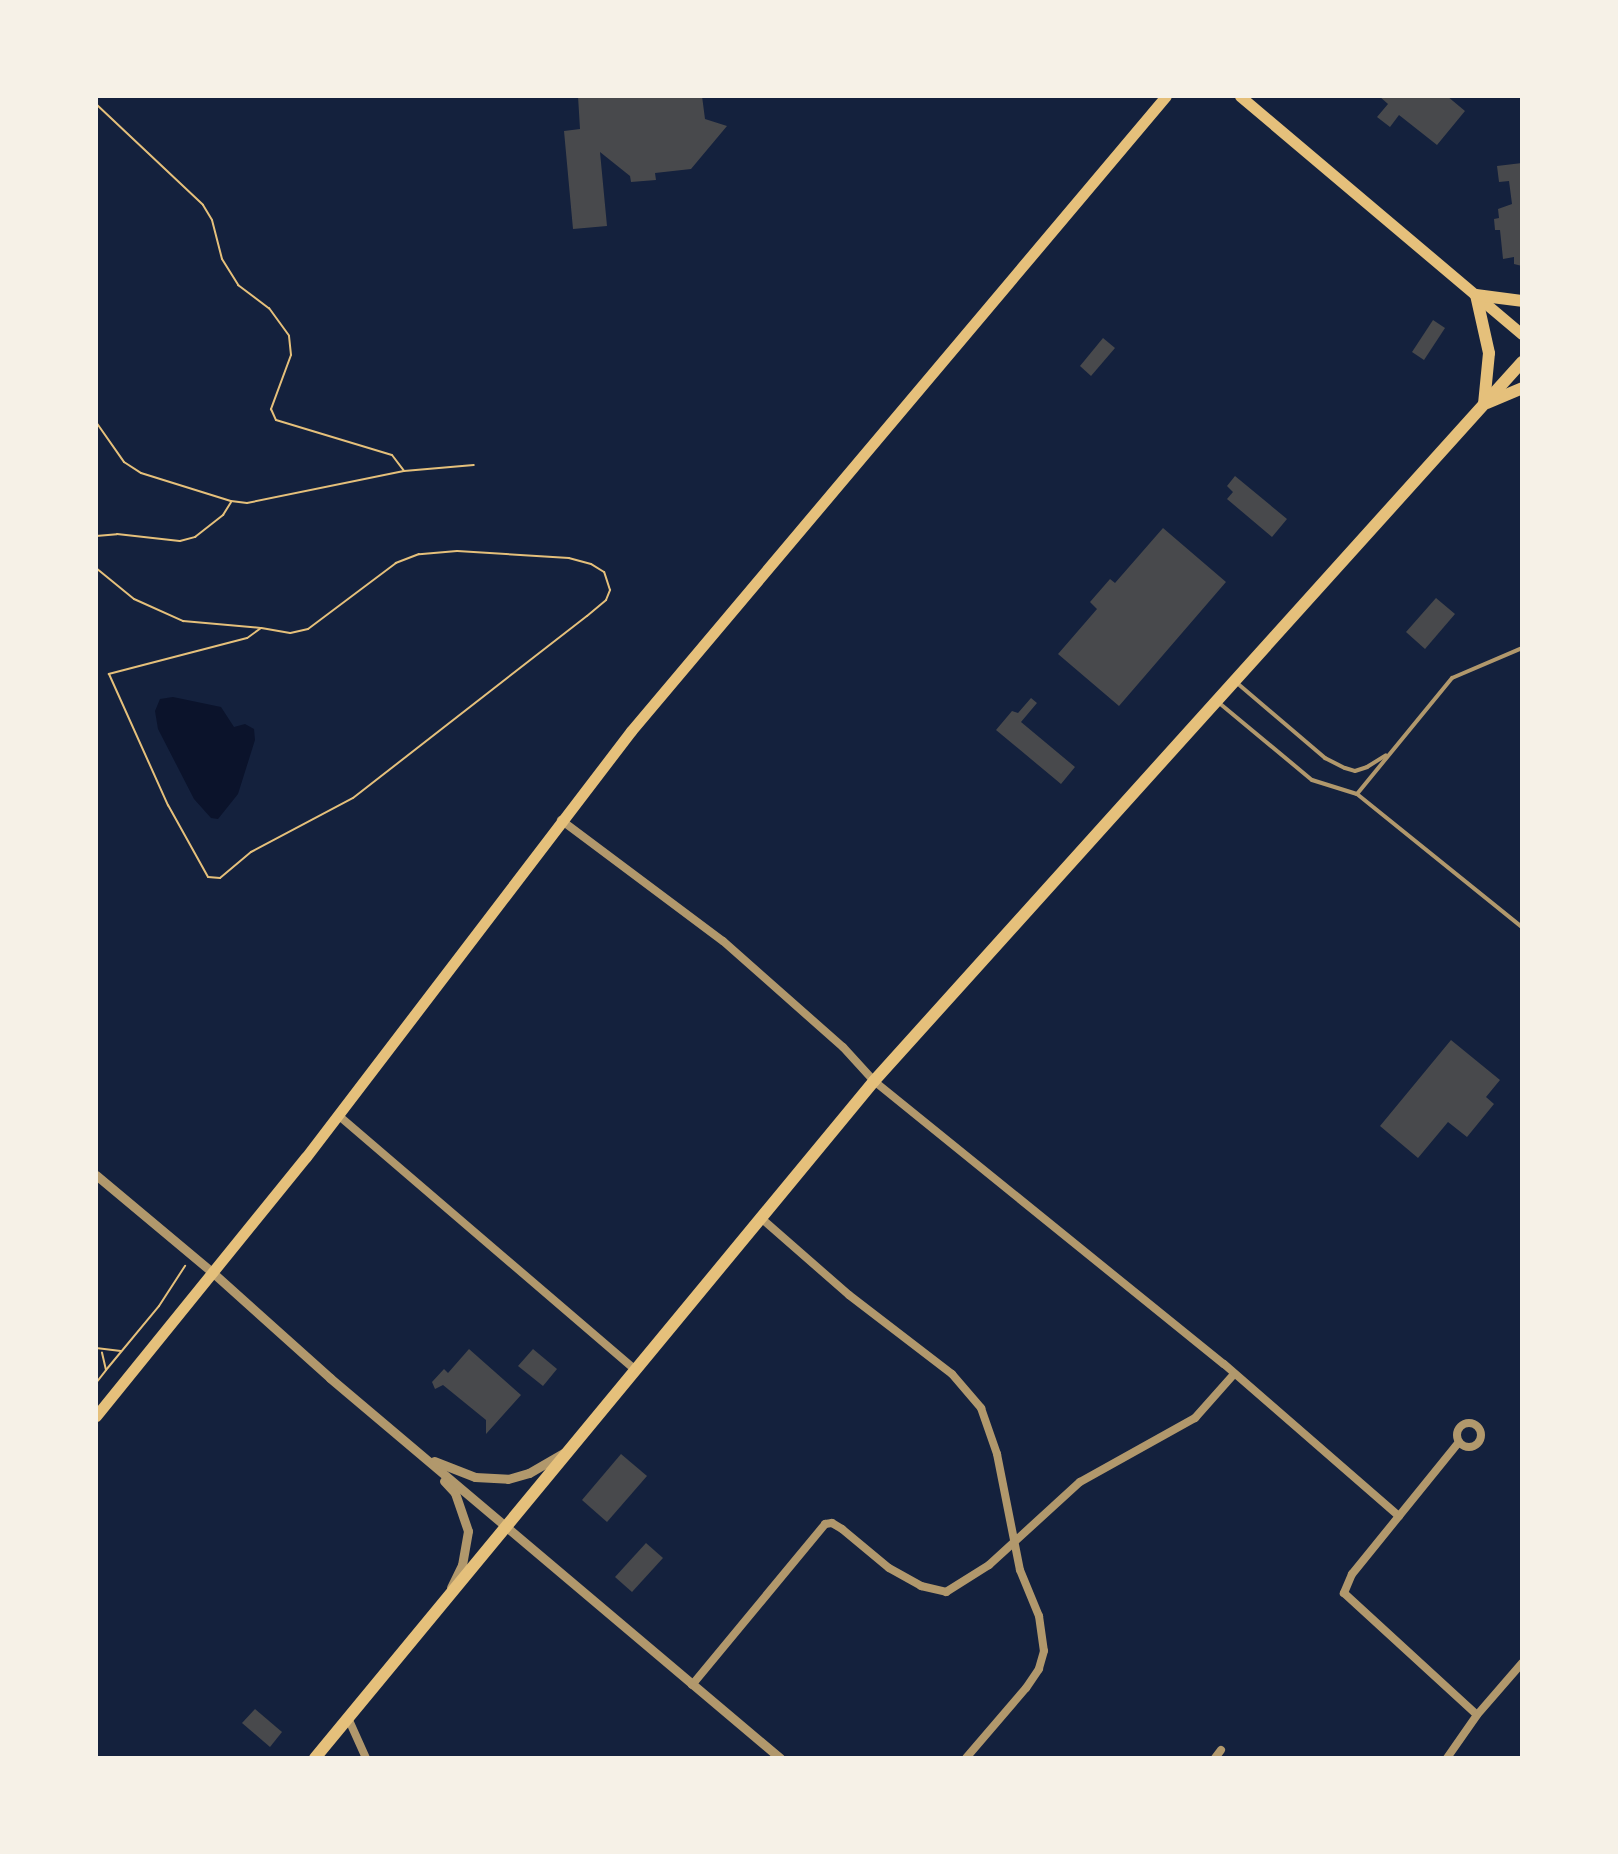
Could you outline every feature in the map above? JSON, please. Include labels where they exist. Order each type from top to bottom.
[{"type":"main road","points":[[96,1416],[338,1115],[631,731],[1166,96]]},
{"type":"main road","points":[[1240,96],[1522,334]]},
{"type":"main road","points":[[1476,295],[1522,301]]},
{"type":"main road","points":[[1476,295],[1489,353],[1484,404]]},
{"type":"main road","points":[[315,1758],[874,1081],[1522,362]]},
{"type":"main road","points":[[1484,404],[1522,388]]},
{"type":"street","points":[[561,820],[723,941],[843,1047],[874,1081],[1234,1374],[1399,1516]]},
{"type":"street","points":[[338,1115],[636,1370]]},
{"type":"street","points":[[96,1175],[780,1758]]},
{"type":"street","points":[[761,1218],[849,1295],[952,1374],[981,1408],[997,1454],[1020,1570],[1039,1616],[1044,1651],[1039,1669],[1026,1688],[966,1758]]},
{"type":"street","points":[[692,1685],[825,1524],[832,1523],[842,1529],[889,1568],[921,1586],[946,1592],[971,1579],[1080,1482],[1195,1418],[1234,1374]]},
{"type":"street","points":[[1459,1442],[1352,1574],[1344,1593],[1477,1715]]},
{"type":"street","points":[[424,1457],[475,1477],[508,1479],[529,1473],[571,1448]]},
{"type":"street","points":[[424,1457],[455,1493],[468,1531],[462,1565],[445,1601]]},
{"type":"street","points":[[1447,1758],[1477,1715],[1522,1663]]},
{"type":"street","points":[[348,1718],[366,1758]]},
{"type":"street","points":[[1215,1758],[1221,1750]]},
{"type":"lane","points":[[1357,794],[1452,678],[1522,648]]},
{"type":"lane","points":[[1234,680],[1325,758],[1345,768],[1355,771],[1367,767],[1392,752]]},
{"type":"lane","points":[[1218,697],[1312,780],[1357,794],[1522,927]]},
{"type":"path","points":[[96,104],[203,205],[212,220],[222,259],[238,285],[269,308],[289,336],[291,355],[271,409],[276,420],[392,455],[404,471]]},
{"type":"path","points":[[96,422],[124,462],[141,473],[231,501],[247,503],[404,471],[474,465]]},
{"type":"path","points":[[96,536],[117,534],[180,541],[195,537],[229,509],[231,501]]},
{"type":"path","points":[[96,568],[134,599],[183,621],[261,628],[290,633],[308,629],[396,563],[419,554],[457,551],[569,558],[591,564],[604,572],[610,590],[606,600],[587,616],[353,798],[251,852],[220,878],[208,877],[168,805],[109,674],[247,638],[261,628]]},
{"type":"path","points":[[96,1383],[159,1306],[172,1281],[193,1256]]},
{"type":"path","points":[[96,1348],[102,1352],[121,1351]]},
{"type":"path","points":[[102,1352],[106,1370]]},
{"type":"water","points":[[173,697],[221,707],[234,727],[245,724],[254,729],[255,740],[238,794],[218,819],[211,818],[194,799],[158,729],[155,711],[160,699]]},
{"type":"building","points":[[578,96],[702,96],[705,119],[727,126],[691,169],[655,173],[656,180],[631,182],[630,176],[600,152],[607,226],[573,229],[564,131],[580,129]]},
{"type":"building","points":[[1379,96],[1447,96],[1465,111],[1437,145],[1399,115],[1390,127],[1377,117],[1388,104]]},
{"type":"building","points":[[1522,163],[1522,266],[1514,264],[1514,257],[1503,259],[1500,230],[1495,230],[1494,219],[1499,218],[1498,209],[1512,204],[1509,181],[1499,182],[1497,166]]},
{"type":"building","points":[[1433,320],[1445,328],[1424,360],[1412,352]]},
{"type":"building","points":[[1103,338],[1115,348],[1091,376],[1080,366]]},
{"type":"building","points":[[1235,476],[1287,519],[1272,537],[1227,499],[1233,492],[1227,486]]},
{"type":"building","points":[[1163,528],[1226,582],[1119,706],[1058,654],[1097,609],[1090,602],[1110,579],[1115,583]]},
{"type":"building","points":[[1436,598],[1455,614],[1425,649],[1406,632]]},
{"type":"building","points":[[1031,698],[1037,703],[1021,722],[1075,767],[1061,784],[996,730],[1012,711],[1018,713]]},
{"type":"building","points":[[1451,1040],[1500,1080],[1486,1097],[1494,1104],[1467,1137],[1448,1122],[1418,1158],[1380,1126]]},
{"type":"building","points":[[469,1349],[521,1395],[486,1434],[486,1420],[443,1385],[435,1389],[432,1382],[444,1369],[448,1373]]},
{"type":"building","points":[[533,1349],[557,1369],[543,1386],[518,1366]]},
{"type":"building","points":[[621,1454],[647,1476],[607,1522],[582,1500]]},
{"type":"building","points":[[646,1543],[663,1558],[632,1592],[615,1577]]},
{"type":"building","points":[[255,1709],[282,1732],[270,1747],[242,1723]]}]
